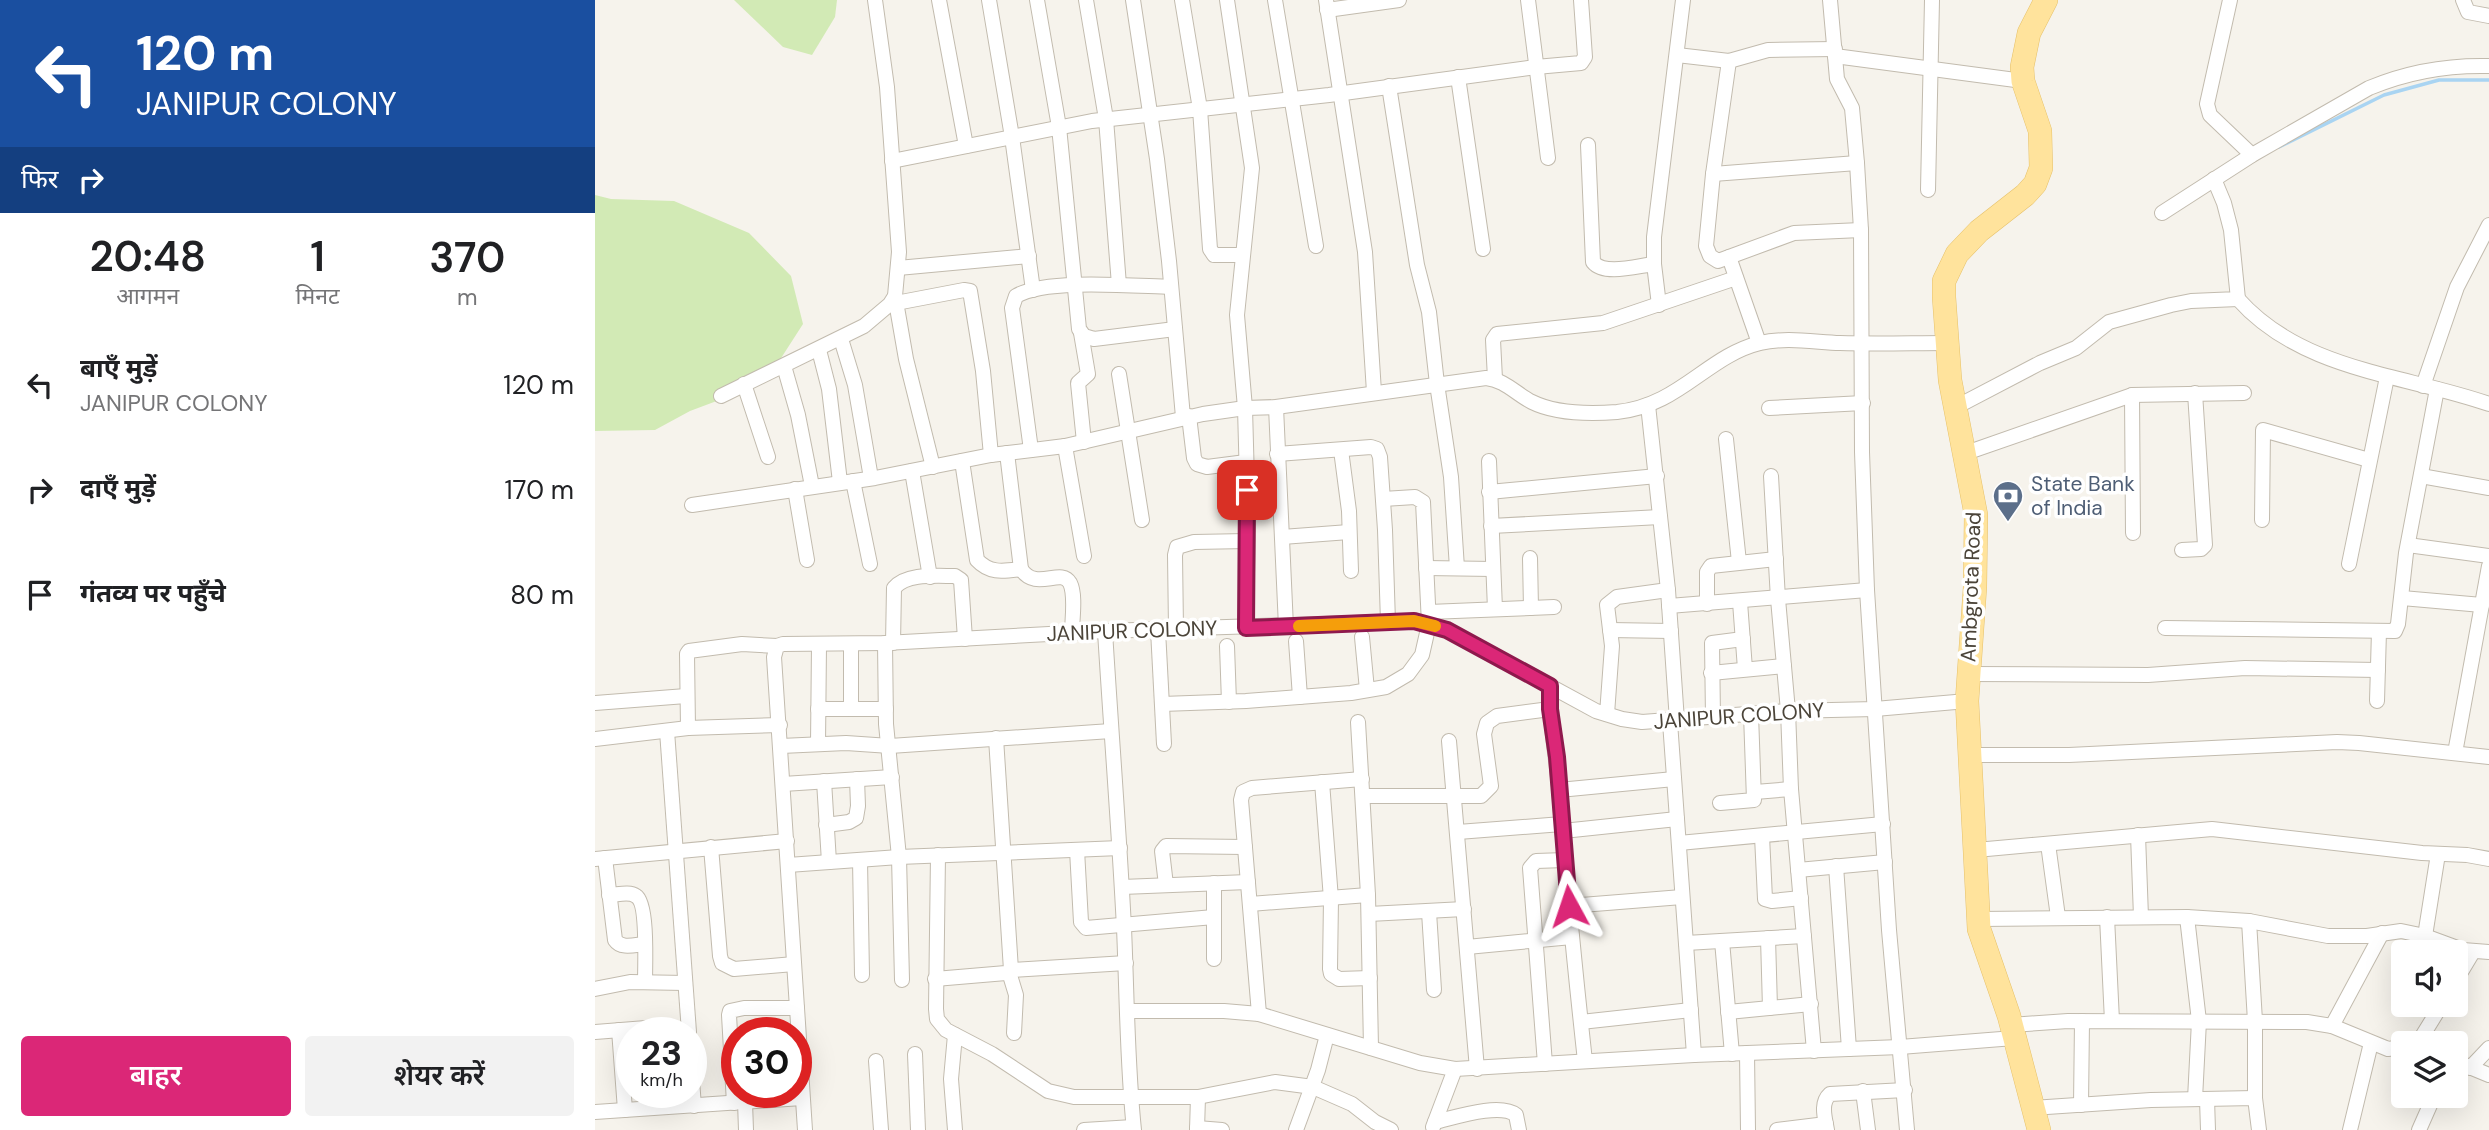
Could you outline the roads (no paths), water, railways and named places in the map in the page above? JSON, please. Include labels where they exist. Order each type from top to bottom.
[{"type":"main road","name":"Ambgrota Road","points":[[2039,1130],[2013,1032],[1982,943],[1978,919],[1967,701],[1976,538],[1974,501],[1954,408],[1944,281],[1957,254],[1979,231],[2025,195],[2035,184],[2041,168],[2040,131],[2023,81],[2024,52],[2029,33],[2046,0]]},
{"type":"street","points":[[875,0],[887,87],[899,252],[895,300],[906,359],[933,467]]},
{"type":"street","points":[[939,0],[966,146]]},
{"type":"street","points":[[989,0],[1012,137],[1033,290]]},
{"type":"street","points":[[1037,0],[1059,127],[1074,285],[1088,370],[1087,376],[1078,383],[1084,442]]},
{"type":"street","points":[[1086,0],[1106,119],[1119,285]]},
{"type":"street","points":[[1133,0],[1169,261],[1186,417],[1194,458],[1197,464],[1207,467],[1247,462]]},
{"type":"street","points":[[1182,0],[1200,109],[1210,249],[1214,255],[1242,255]]},
{"type":"street","points":[[1227,0],[1252,168],[1237,315],[1247,462],[1246,628]]},
{"type":"street","points":[[1275,0],[1316,246]]},
{"type":"street","points":[[1374,392],[1365,252],[1327,5],[1399,0]]},
{"type":"street","points":[[1528,0],[1548,158]]},
{"type":"street","points":[[892,161],[1106,119],[1577,64],[1584,61],[1581,0]]},
{"type":"street","points":[[1659,305],[1654,264],[1655,224],[1683,0]]},
{"type":"street","points":[[1831,0],[1839,85],[1852,108],[1857,163],[1861,230],[1862,452],[1867,590],[1885,862],[1907,1130]]},
{"type":"street","points":[[1928,190],[1932,0]]},
{"type":"street","points":[[2231,0],[2207,104],[2210,115],[2252,155]]},
{"type":"street","points":[[2463,0],[2468,12],[2489,16]]},
{"type":"street","points":[[1677,55],[1729,61],[1768,50],[1835,52],[2023,81]]},
{"type":"street","points":[[1729,61],[1713,174],[1707,252],[1718,261],[1794,233],[1861,230]]},
{"type":"street","points":[[2162,213],[2252,155],[2351,98],[2389,80],[2423,71],[2489,66]]},
{"type":"street","points":[[1458,77],[1483,249]]},
{"type":"street","points":[[1389,86],[1417,265],[1429,312],[1451,477],[1457,568]]},
{"type":"street","points":[[1588,145],[1595,266],[1604,270],[1654,264]]},
{"type":"street","points":[[1713,174],[1857,163]]},
{"type":"street","points":[[2214,180],[2231,230],[2238,299],[2262,322],[2294,342],[2352,367],[2489,404]]},
{"type":"street","points":[[2165,628],[2395,631],[2421,476],[2430,387],[2456,288],[2489,225]]},
{"type":"street","points":[[898,268],[1029,256]]},
{"type":"street","points":[[1729,257],[1759,343]]},
{"type":"street","points":[[1495,379],[1493,340],[1497,334],[1603,323],[1736,278]]},
{"type":"street","points":[[1031,450],[1012,308],[1016,296],[1033,290],[1074,285],[1170,287]]},
{"type":"street","points":[[721,396],[841,339],[864,326],[895,300],[964,290],[971,293],[983,371],[991,455]]},
{"type":"street","points":[[1954,408],[2040,363],[2076,348],[2109,322],[2191,301],[2238,299]]},
{"type":"street","points":[[1081,333],[1094,339],[1175,329]]},
{"type":"street","points":[[841,339],[855,385],[871,478]]},
{"type":"street","points":[[692,505],[871,478],[991,455],[1065,446],[1186,417],[1486,378],[1495,379],[1534,403],[1555,410],[1617,412],[1648,405],[1675,393],[1730,356],[1759,343],[1947,343]]},
{"type":"street","points":[[819,350],[847,481],[870,564]]},
{"type":"street","points":[[784,366],[798,415],[812,486]]},
{"type":"street","points":[[1119,374],[1142,520]]},
{"type":"street","points":[[2350,564],[2386,377]]},
{"type":"street","points":[[744,384],[768,457]]},
{"type":"street","points":[[2182,550],[2201,549],[2204,545],[2195,393]]},
{"type":"street","points":[[1963,454],[2132,395],[2244,393]]},
{"type":"street","points":[[2132,395],[2133,533]]},
{"type":"street","points":[[1769,408],[1863,403]]},
{"type":"street","points":[[1648,405],[1671,631],[1674,779],[1693,1055]]},
{"type":"street","points":[[1276,407],[1286,627]]},
{"type":"street","points":[[2262,520],[2263,430],[2369,460]]},
{"type":"street","points":[[1726,439],[1739,562]]},
{"type":"street","points":[[1065,446],[1084,556]]},
{"type":"street","points":[[1277,454],[1371,447],[1377,449],[1383,499],[1388,622]]},
{"type":"street","points":[[1341,450],[1351,570]]},
{"type":"street","points":[[1007,453],[1021,569],[1034,580],[1057,577],[1069,581],[1072,592],[1072,633]]},
{"type":"street","points":[[962,461],[977,560],[992,570],[1021,569]]},
{"type":"street","points":[[1489,461],[1495,609]]},
{"type":"street","points":[[912,471],[930,577]]},
{"type":"street","points":[[1489,492],[1657,476]]},
{"type":"street","points":[[2421,476],[2489,488]]},
{"type":"street","points":[[1771,477],[1778,599],[1789,712],[1791,789],[1814,1051]]},
{"type":"street","points":[[795,489],[807,560]]},
{"type":"street","points":[[1162,704],[1229,702],[1367,690],[1386,687],[1408,674],[1422,655],[1429,618],[1423,502],[1415,496],[1383,499]]},
{"type":"street","points":[[1491,526],[1660,517]]},
{"type":"street","points":[[1282,537],[1349,532]]},
{"type":"street","points":[[1176,629],[1177,547],[1194,542],[1247,541]]},
{"type":"street","points":[[2408,545],[2489,556]]},
{"type":"street","points":[[1530,558],[1531,608]]},
{"type":"street","points":[[1707,604],[1707,572],[1710,566],[1776,559]]},
{"type":"street","points":[[2455,753],[2489,566]]},
{"type":"street","points":[[1426,568],[1493,569]]},
{"type":"street","points":[[902,980],[899,857],[886,709],[894,588],[909,578],[955,576],[961,580],[965,639]]},
{"type":"street","points":[[1607,714],[1612,656],[1607,605],[1611,600],[1626,595],[1668,590]]},
{"type":"street","points":[[1669,606],[1867,590]]},
{"type":"street","points":[[2402,598],[2481,605]]},
{"type":"street","points":[[1740,602],[1745,669]]},
{"type":"street","points":[[1429,618],[1495,609],[1553,607]]},
{"type":"street","name":"JANIPUR COLONY","points":[[686,696],[689,651],[742,644],[778,646],[789,643],[889,643],[1105,631],[1286,627],[1429,618],[1596,711],[1642,722],[1967,701]]},
{"type":"street","points":[[1158,630],[1164,744]]},
{"type":"street","points":[[1610,630],[1671,631]]},
{"type":"street","points":[[1084,1130],[1134,1129],[1127,1038],[1120,848],[1105,631]]},
{"type":"street","points":[[2377,701],[2379,631]]},
{"type":"street","points":[[1362,637],[1367,690]]},
{"type":"street","points":[[1713,718],[1712,643],[1743,639]]},
{"type":"street","points":[[1296,641],[1300,697]]},
{"type":"street","points":[[851,644],[851,709]]},
{"type":"street","points":[[818,744],[819,645]]},
{"type":"street","points":[[778,646],[774,657],[798,1017]]},
{"type":"street","points":[[1227,646],[1229,702]]},
{"type":"street","points":[[1711,673],[1784,666]]},
{"type":"street","points":[[1968,674],[2148,674],[2245,668],[2378,670]]},
{"type":"street","points":[[1550,686],[1550,709],[1585,1061]]},
{"type":"street","points":[[595,703],[686,696],[688,728]]},
{"type":"street","points":[[818,709],[886,709]]},
{"type":"street","points":[[1363,796],[1481,796],[1490,790],[1491,779],[1484,734],[1490,719],[1513,713],[1550,709]]},
{"type":"street","points":[[1720,803],[1752,801],[1755,792],[1751,714]]},
{"type":"street","points":[[1358,722],[1369,895],[1371,1048]]},
{"type":"street","points":[[595,739],[688,728],[780,725]]},
{"type":"street","points":[[667,731],[688,1017]]},
{"type":"street","points":[[781,747],[846,743],[890,746],[1111,731]]},
{"type":"street","points":[[996,738],[1010,971],[1016,995],[1014,1033]]},
{"type":"street","points":[[1450,741],[1477,1069]]},
{"type":"street","points":[[1970,755],[2069,755],[2337,742],[2489,757]]},
{"type":"street","points":[[783,784],[893,777]]},
{"type":"street","points":[[826,825],[849,822],[856,818],[857,779]]},
{"type":"street","points":[[1259,1014],[1241,800],[1245,790],[1362,779]]},
{"type":"street","points":[[1559,790],[1674,779]]},
{"type":"street","points":[[824,781],[829,862]]},
{"type":"street","points":[[1322,782],[1331,899],[1331,974],[1339,979],[1370,978]]},
{"type":"street","points":[[1755,792],[1791,789]]},
{"type":"street","points":[[1458,832],[1677,819]]},
{"type":"street","points":[[1679,843],[1883,824]]},
{"type":"street","points":[[1976,850],[2212,829],[2489,859]]},
{"type":"street","points":[[2138,835],[2141,917]]},
{"type":"street","points":[[1762,836],[1765,899],[1772,901],[1801,898]]},
{"type":"street","points":[[644,944],[624,946],[617,943],[600,858],[787,841]]},
{"type":"street","points":[[2048,844],[2058,917]]},
{"type":"street","points":[[1166,885],[1162,852],[1166,846],[1245,847]]},
{"type":"street","points":[[711,847],[722,963],[734,969],[794,964]]},
{"type":"street","points":[[788,866],[899,857],[1120,848]]},
{"type":"street","points":[[1077,850],[1083,926],[1090,929],[1214,917]]},
{"type":"street","points":[[938,855],[935,979],[937,1019],[941,1026],[955,1035],[1059,1095],[1198,1097],[1275,1082],[1313,1087],[1352,1104],[1390,1130]]},
{"type":"street","points":[[2425,936],[2438,855]]},
{"type":"street","points":[[860,860],[862,975]]},
{"type":"street","points":[[1545,1064],[1530,868],[1536,861],[1565,860]]},
{"type":"street","points":[[1798,870],[1885,862]]},
{"type":"street","points":[[1836,866],[1849,1049]]},
{"type":"street","points":[[1122,887],[1248,882]]},
{"type":"street","points":[[1214,883],[1214,959]]},
{"type":"street","points":[[609,895],[629,894],[639,898],[643,913],[645,982]]},
{"type":"street","points":[[1250,904],[1369,895]]},
{"type":"street","points":[[1569,906],[1682,897]]},
{"type":"street","points":[[1369,914],[1464,909]]},
{"type":"street","points":[[1429,912],[1434,990]]},
{"type":"street","points":[[2107,916],[2112,1021]]},
{"type":"street","points":[[1978,919],[2107,916],[2249,921],[2327,936],[2367,936],[2401,931],[2473,952],[2489,952]]},
{"type":"street","points":[[2187,917],[2199,1021],[2201,1099],[2208,1130]]},
{"type":"street","points":[[2249,921],[2255,1021],[2255,1098],[2259,1130]]},
{"type":"street","points":[[2332,1026],[2382,933]]},
{"type":"street","points":[[1686,943],[1804,936]]},
{"type":"street","points":[[1467,947],[1572,937]]},
{"type":"street","points":[[1768,938],[1770,1008]]},
{"type":"street","points":[[1722,941],[1732,1054]]},
{"type":"street","points":[[2468,960],[2473,952]]},
{"type":"street","points":[[935,979],[1126,963]]},
{"type":"street","points":[[595,989],[630,982],[685,983]]},
{"type":"street","points":[[1728,1012],[1811,1004]]},
{"type":"street","points":[[729,1017],[730,1011],[744,1008],[797,1008]]},
{"type":"street","points":[[1581,1022],[1691,1010]]},
{"type":"street","points":[[1128,1011],[1224,1011],[1259,1014],[1420,1063],[1455,1069],[1693,1055],[1900,1047],[2082,1021],[2307,1022],[2332,1026],[2391,1049]]},
{"type":"street","points":[[2081,1104],[2082,1021]]},
{"type":"street","points":[[595,1032],[616,1030]]},
{"type":"street","points":[[955,1035],[951,1079],[955,1130]]},
{"type":"street","points":[[1296,1130],[1313,1087],[1327,1035]]},
{"type":"street","points":[[2350,1130],[2371,1043]]},
{"type":"street","points":[[2489,1048],[2470,1068],[2489,1075]]},
{"type":"street","points":[[1747,1053],[1748,1130]]},
{"type":"street","points":[[915,1054],[918,1130]]},
{"type":"street","points":[[876,1061],[881,1130]]},
{"type":"street","points":[[1433,1126],[1455,1069]]},
{"type":"street","points":[[1777,1130],[1826,1127],[1826,1097],[1836,1093],[1905,1090]]},
{"type":"street","points":[[1864,1091],[1868,1130]]},
{"type":"street","points":[[1198,1097],[1197,1129],[1222,1130]]},
{"type":"street","points":[[2032,1108],[2255,1098]]},
{"type":"street","points":[[595,1112],[660,1108]]},
{"type":"street","points":[[741,1108],[746,1130]]},
{"type":"street","points":[[803,1108],[805,1130]]},
{"type":"street","points":[[2419,1130],[2429,1108]]},
{"type":"street","points":[[1433,1126],[1472,1113],[1506,1110],[1516,1115],[1519,1130]]},
{"type":"waterway","points":[[2279,147],[2384,95],[2439,80],[2489,80]]},
{"type":"place","name":"State Bank of India","points":[[2008,523]]}]
